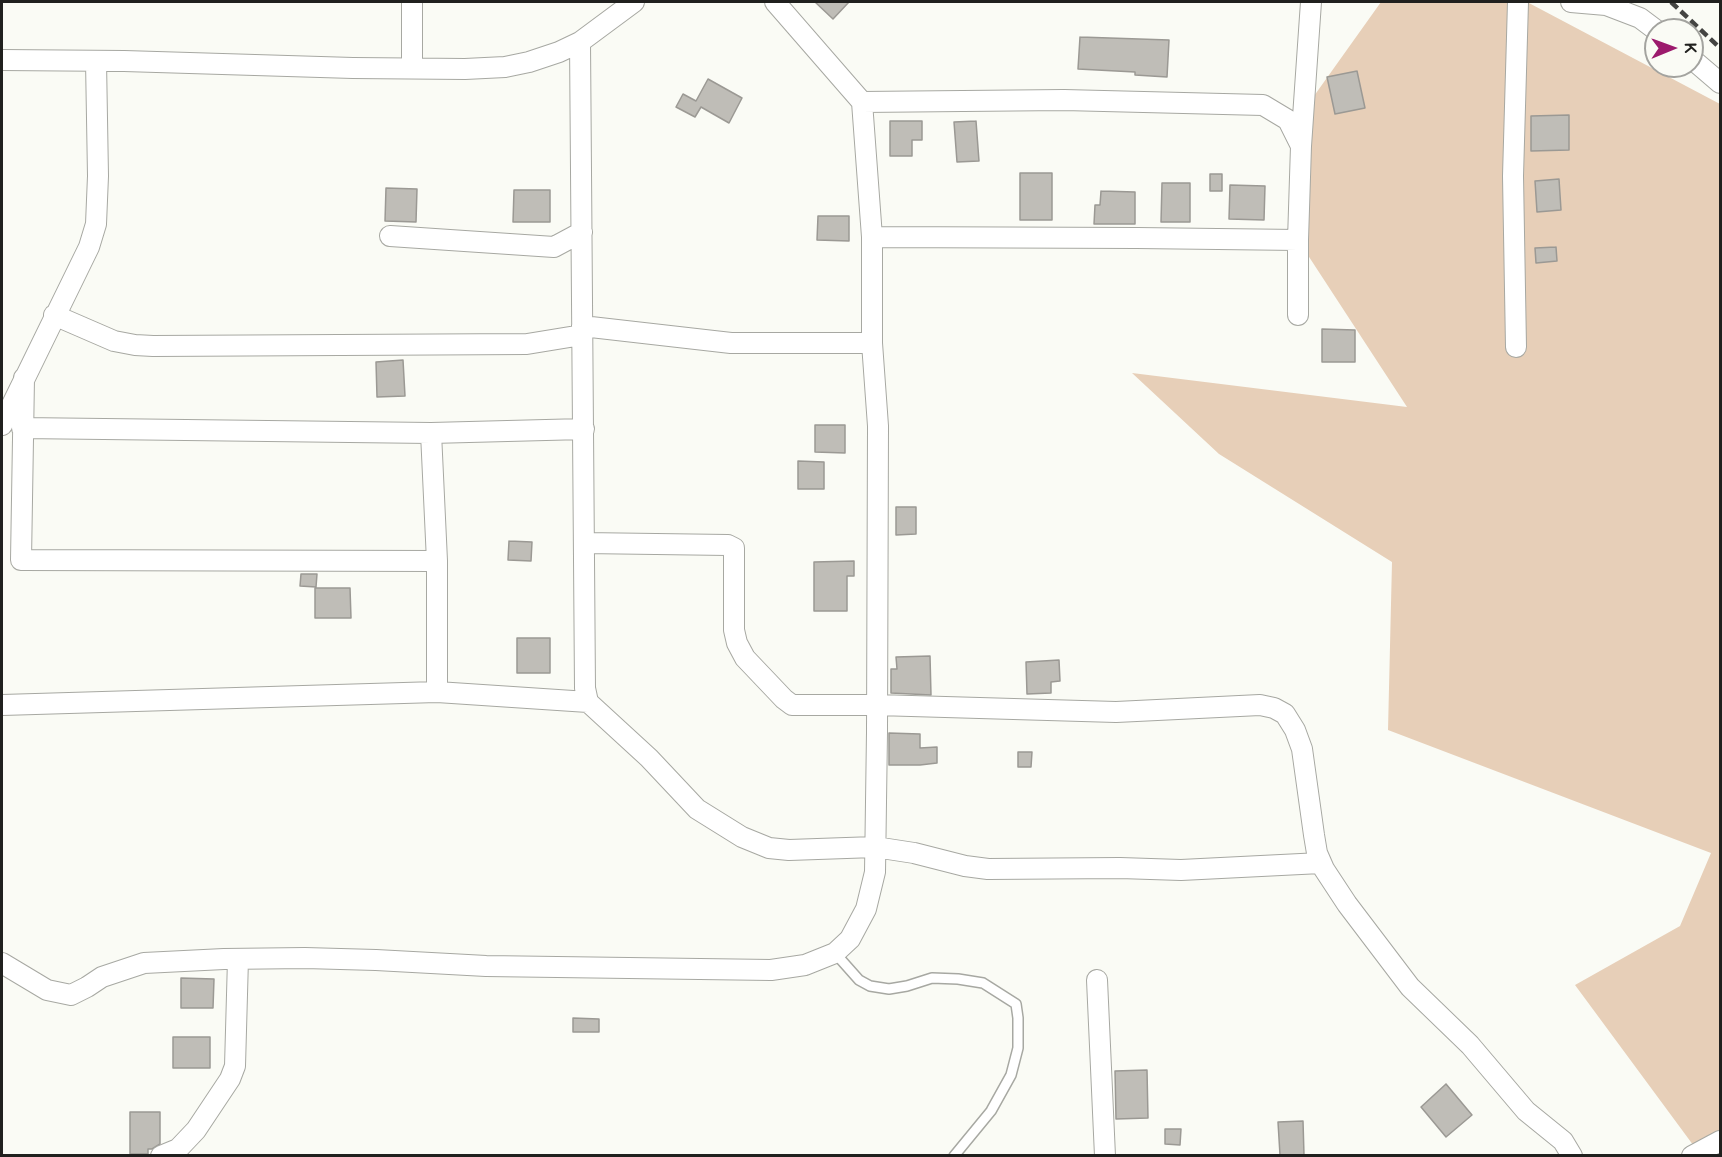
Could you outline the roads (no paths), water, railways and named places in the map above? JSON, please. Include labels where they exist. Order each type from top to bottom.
[{"type":"street","points":[[412,2],[412,69]]},
{"type":"street","points":[[2,60],[412,69],[505,67],[559,52],[580,42],[634,2]]},
{"type":"street","points":[[2,963],[47,990],[71,994],[102,977],[144,963],[305,958],[486,966],[771,970],[804,965],[835,953],[850,939],[866,909],[875,872],[878,426],[872,343],[872,237],[862,102],[775,2]]},
{"type":"street","points":[[1298,315],[1301,146],[1311,2]]},
{"type":"street","points":[[1516,347],[1513,176],[1518,2]]},
{"type":"street","points":[[1571,2],[1606,5],[1644,21]]},
{"type":"street","points":[[580,42],[585,688],[588,702],[649,758],[697,809],[742,837],[768,848],[789,850],[875,847],[988,869],[1181,870],[1321,862]]},
{"type":"street","points":[[2,424],[89,247],[96,224],[98,176],[96,61]]},
{"type":"street","points":[[1704,69],[1720,83]]},
{"type":"street","points":[[862,102],[1064,100],[1263,105],[1288,120],[1301,146]]},
{"type":"street","points":[[390,236],[554,247],[582,232]]},
{"type":"street","points":[[872,237],[1298,240]]},
{"type":"street","points":[[54,315],[114,341],[153,346],[527,344],[582,330],[731,343],[872,343]]},
{"type":"street","points":[[24,378],[21,560],[437,561]]},
{"type":"street","points":[[22,428],[431,433],[584,429]]},
{"type":"street","points":[[431,433],[437,561],[437,693]]},
{"type":"street","points":[[584,543],[728,545],[734,548],[737,643],[745,658],[792,705],[1116,711],[1260,705],[1274,708],[1285,714],[1295,730],[1302,749],[1317,853],[1324,869],[1347,904],[1410,987],[1470,1045],[1526,1111],[1563,1141],[1572,1155]]},
{"type":"street","points":[[2,705],[437,693],[588,702]]},
{"type":"street","points":[[161,1155],[178,1149],[196,1130],[230,1079],[235,1066],[238,959]]},
{"type":"street","points":[[1098,980],[1105,1155]]},
{"type":"street","points":[[1692,1155],[1720,1141]]},
{"type":"lane","points":[[835,953],[859,980],[870,986],[889,989],[932,978],[958,979],[983,983],[1016,1004],[1018,1048],[1011,1075],[991,1111],[954,1155]]},
{"type":"railway","points":[[1671,2],[1720,48]]}]
